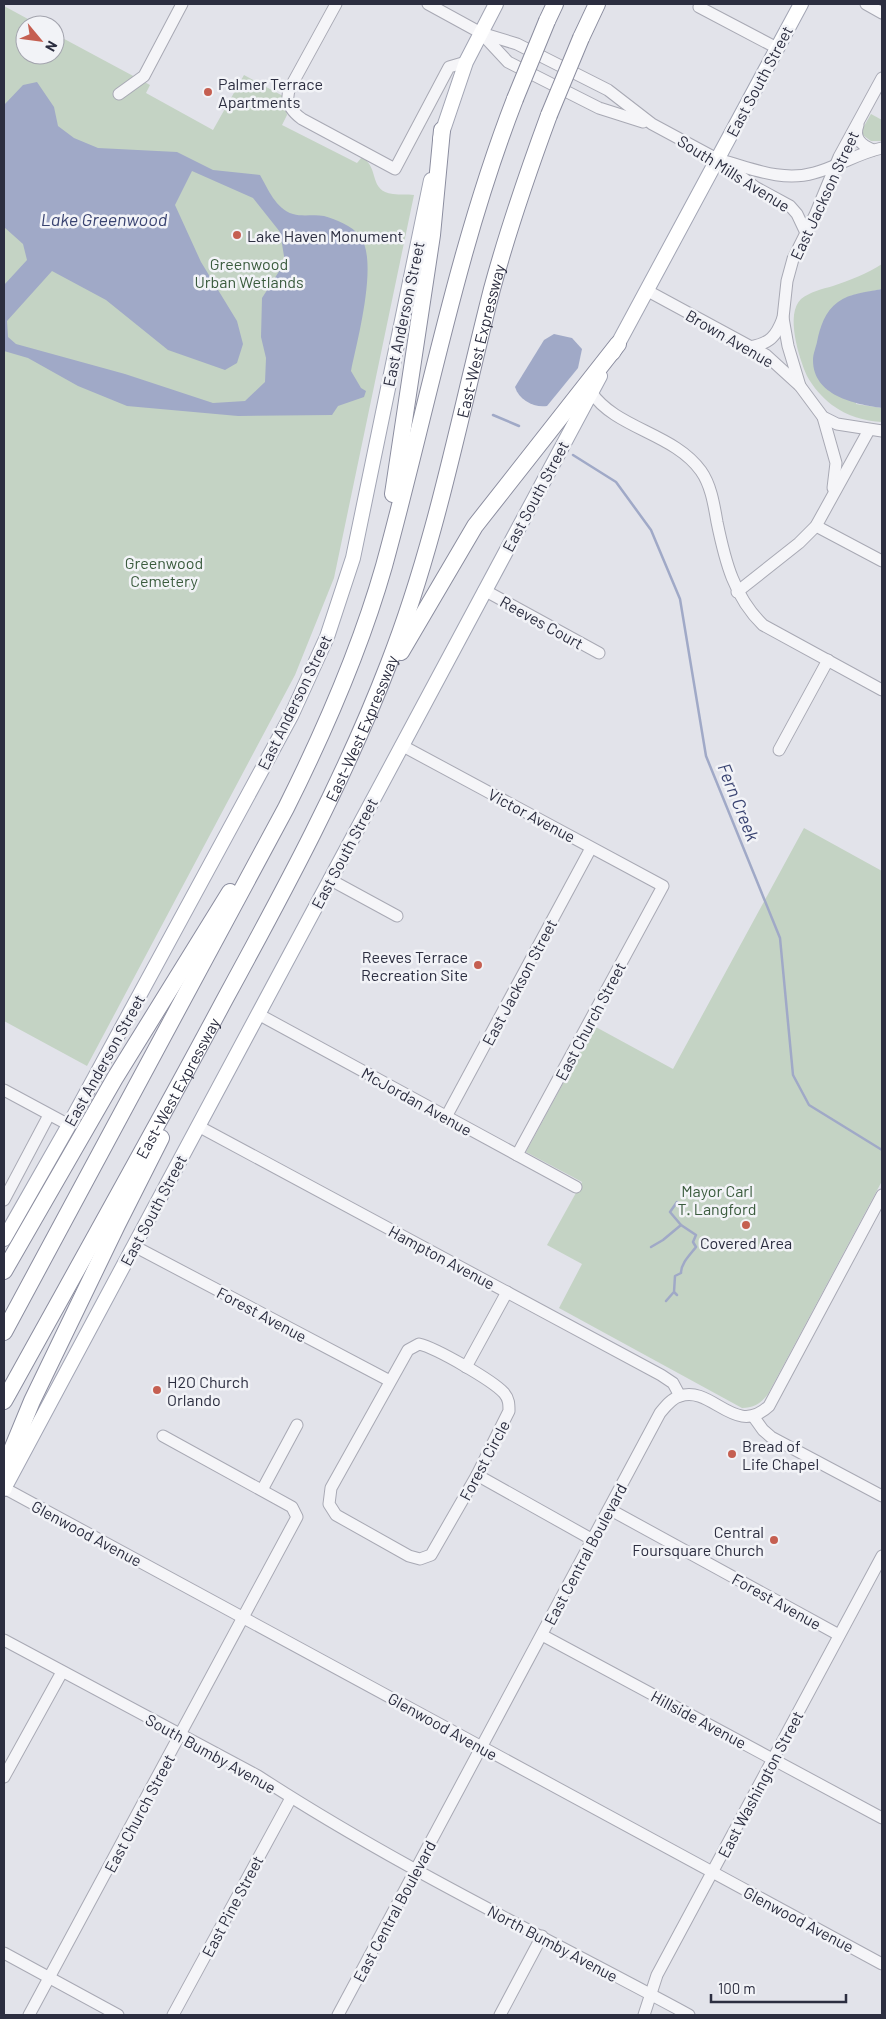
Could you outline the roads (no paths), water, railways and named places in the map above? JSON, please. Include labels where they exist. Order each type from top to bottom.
[{"type":"highway","name":"East-West Expressway","points":[[4,1332],[254,869],[314,753],[360,639],[384,566],[460,261],[495,149],[555,4]]},
{"type":"highway","name":"East-West Expressway","points":[[4,1401],[176,1090],[323,815],[377,693],[424,560],[493,288],[517,205],[549,115],[597,4]]},
{"type":"highway","points":[[384,566],[432,235],[442,130]]},
{"type":"highway","points":[[377,693],[475,526],[618,344]]},
{"type":"highway","points":[[4,1271],[115,1078],[254,855],[314,753]]},
{"type":"highway","points":[[4,1489],[6,1464],[32,1401],[117,1224],[165,1132],[174,1105],[176,1090]]},
{"type":"main road","name":"East Anderson Street","points":[[4,1239],[69,1125],[291,716],[316,664],[334,619],[358,538],[442,130],[466,62],[496,4]]},
{"type":"main road","name":"East South Street","points":[[4,1489],[401,744],[801,4]]},
{"type":"street","points":[[119,94],[144,76],[182,4]]},
{"type":"street","points":[[336,4],[290,88],[288,94],[290,108],[302,119],[395,169],[449,66],[466,62]]},
{"type":"street","name":"South Mills Avenue","points":[[428,4],[481,33],[517,44],[608,90],[652,124],[717,159],[755,187],[790,206],[797,214],[806,233]]},
{"type":"street","points":[[866,4],[882,13]]},
{"type":"street","points":[[699,7],[777,48]]},
{"type":"street","name":"South Mills Avenue","points":[[481,33],[508,62],[599,108],[652,124]]},
{"type":"street","name":"East Jackson Street","points":[[800,386],[788,346],[784,318],[787,281],[793,259],[836,165],[882,78]]},
{"type":"street","points":[[860,118],[856,130],[857,137],[864,146],[878,149]]},
{"type":"street","points":[[717,159],[782,176],[814,173],[878,149]]},
{"type":"street","name":"Brown Avenue","points":[[646,290],[766,355],[800,386],[823,417]]},
{"type":"street","name":"East Jackson Street","points":[[750,347],[772,340],[784,318]]},
{"type":"street","points":[[591,392],[604,407],[679,449],[692,459],[703,474],[713,499],[730,575],[737,592],[748,610],[763,625],[882,690]]},
{"type":"street","points":[[823,417],[837,424],[882,432]]},
{"type":"street","points":[[823,417],[836,463],[830,500]]},
{"type":"street","points":[[737,592],[799,543],[816,526],[869,430]]},
{"type":"street","points":[[816,526],[882,561]]},
{"type":"street","name":"Reeves Court","points":[[484,590],[599,653]]},
{"type":"street","points":[[779,750],[828,660]]},
{"type":"street","name":"Victor Avenue","points":[[401,744],[663,886]]},
{"type":"street","name":"East Jackson Street","points":[[446,1117],[591,848]]},
{"type":"street","points":[[329,880],[397,916]]},
{"type":"street","name":"East Church Street","points":[[517,1155],[663,886]]},
{"type":"street","name":"McJordan Avenue","points":[[258,1014],[576,1187]]},
{"type":"street","points":[[4,1090],[69,1125]]},
{"type":"street","points":[[4,1200],[50,1115]]},
{"type":"street","name":"Hampton Avenue","points":[[198,1126],[661,1375],[674,1384],[680,1396]]},
{"type":"street","points":[[680,1396],[690,1395],[704,1399],[743,1417],[762,1413],[769,1406],[879,1210],[882,1195]]},
{"type":"street","name":"Forest Avenue","points":[[134,1246],[390,1381]]},
{"type":"street","points":[[466,1367],[507,1292]]},
{"type":"street","name":"Forest Circle","points":[[419,1344],[431,1347],[466,1367],[504,1392],[509,1400],[509,1411],[477,1475],[431,1555],[420,1559],[409,1556],[336,1515],[329,1504],[331,1488],[390,1381],[408,1350],[419,1344]]},
{"type":"street","name":"East Central Boulevard","points":[[338,2015],[660,1413],[680,1396]]},
{"type":"street","points":[[753,1416],[763,1430],[771,1437],[882,1496]]},
{"type":"street","points":[[163,1436],[262,1490],[297,1425]]},
{"type":"street","points":[[477,1475],[593,1540]]},
{"type":"street","name":"Glenwood Avenue","points":[[4,1489],[882,1964]]},
{"type":"street","name":"East Church Street","points":[[29,2015],[297,1517],[292,1507],[262,1490]]},
{"type":"street","name":"Forest Avenue","points":[[609,1509],[839,1635]]},
{"type":"street","name":"East Washington Street","points":[[644,2015],[657,1975],[882,1556]]},
{"type":"street","name":"Hillside Avenue","points":[[542,1635],[882,1818]]},
{"type":"street","name":"South Bumby Avenue","points":[[4,1640],[258,1776],[291,1798],[416,1871]]},
{"type":"street","points":[[4,1778],[62,1672]]},
{"type":"street","name":"East Pine Street","points":[[173,2015],[291,1798]]},
{"type":"street","name":"North Bumby Avenue","points":[[416,1871],[689,2015]]},
{"type":"street","points":[[500,2015],[542,1936]]},
{"type":"street","points":[[4,1953],[118,2015]]},
{"type":"water","name":"Lake Greenwood","points":[[37,82],[54,107],[58,126],[74,138],[98,148],[177,152],[213,170],[260,175],[273,198],[287,211],[297,215],[316,215],[334,219],[344,223],[356,232],[360,236],[365,248],[367,282],[365,302],[351,371],[361,388],[366,391],[364,397],[338,406],[332,415],[238,416],[127,406],[78,386],[28,358],[4,351],[4,285],[27,260],[23,244],[4,227],[4,105],[23,85]],"holes":[[[192,171],[253,198],[280,232],[285,262],[262,298],[261,337],[266,358],[265,382],[245,401],[213,403],[125,374],[16,344],[8,337],[7,321],[52,271],[106,300],[168,350],[225,370],[237,363],[243,344],[237,321],[201,262],[175,205]]]},
{"type":"water","points":[[882,289],[882,408],[848,401],[828,390],[820,382],[815,372],[813,360],[822,325],[826,315],[833,306],[843,299],[859,293]]},
{"type":"water","points":[[554,334],[572,338],[582,349],[578,368],[547,406],[537,406],[523,399],[515,387],[544,340]]},
{"type":"waterway","name":"Fern Creek","points":[[493,415],[519,426]]},
{"type":"waterway","name":"Fern Creek","points":[[573,455],[616,482],[651,530],[680,599],[706,756],[780,938],[793,1075],[809,1105],[882,1150]]},
{"type":"waterway","points":[[677,1202],[670,1212],[681,1225],[696,1235],[693,1242],[696,1247],[684,1262],[681,1273],[675,1276],[674,1292],[677,1295]]},
{"type":"waterway","points":[[651,1247],[681,1225]]},
{"type":"waterway","points":[[666,1301],[673,1293]]},
{"type":"place","name":"Palmer Terrace Apartments","points":[[208,92]]},
{"type":"place","name":"Lake Haven Monument","points":[[237,235]]},
{"type":"place","name":"Reeves Terrace Recreation Site","points":[[478,965]]},
{"type":"place","name":"Covered Area","points":[[746,1225]]},
{"type":"place","name":"H2O Church Orlando","points":[[157,1390]]},
{"type":"place","name":"Bread of Life Chapel","points":[[732,1454]]},
{"type":"place","name":"Central Foursquare Church","points":[[774,1540]]},
{"type":"park label","name":"Greenwood Urban Wetlands","points":[[249,272]]},
{"type":"park label","name":"Greenwood Cemetery","points":[[164,571]]},
{"type":"park label","name":"Mayor Carl T. Langford","points":[[717,1199]]}]
